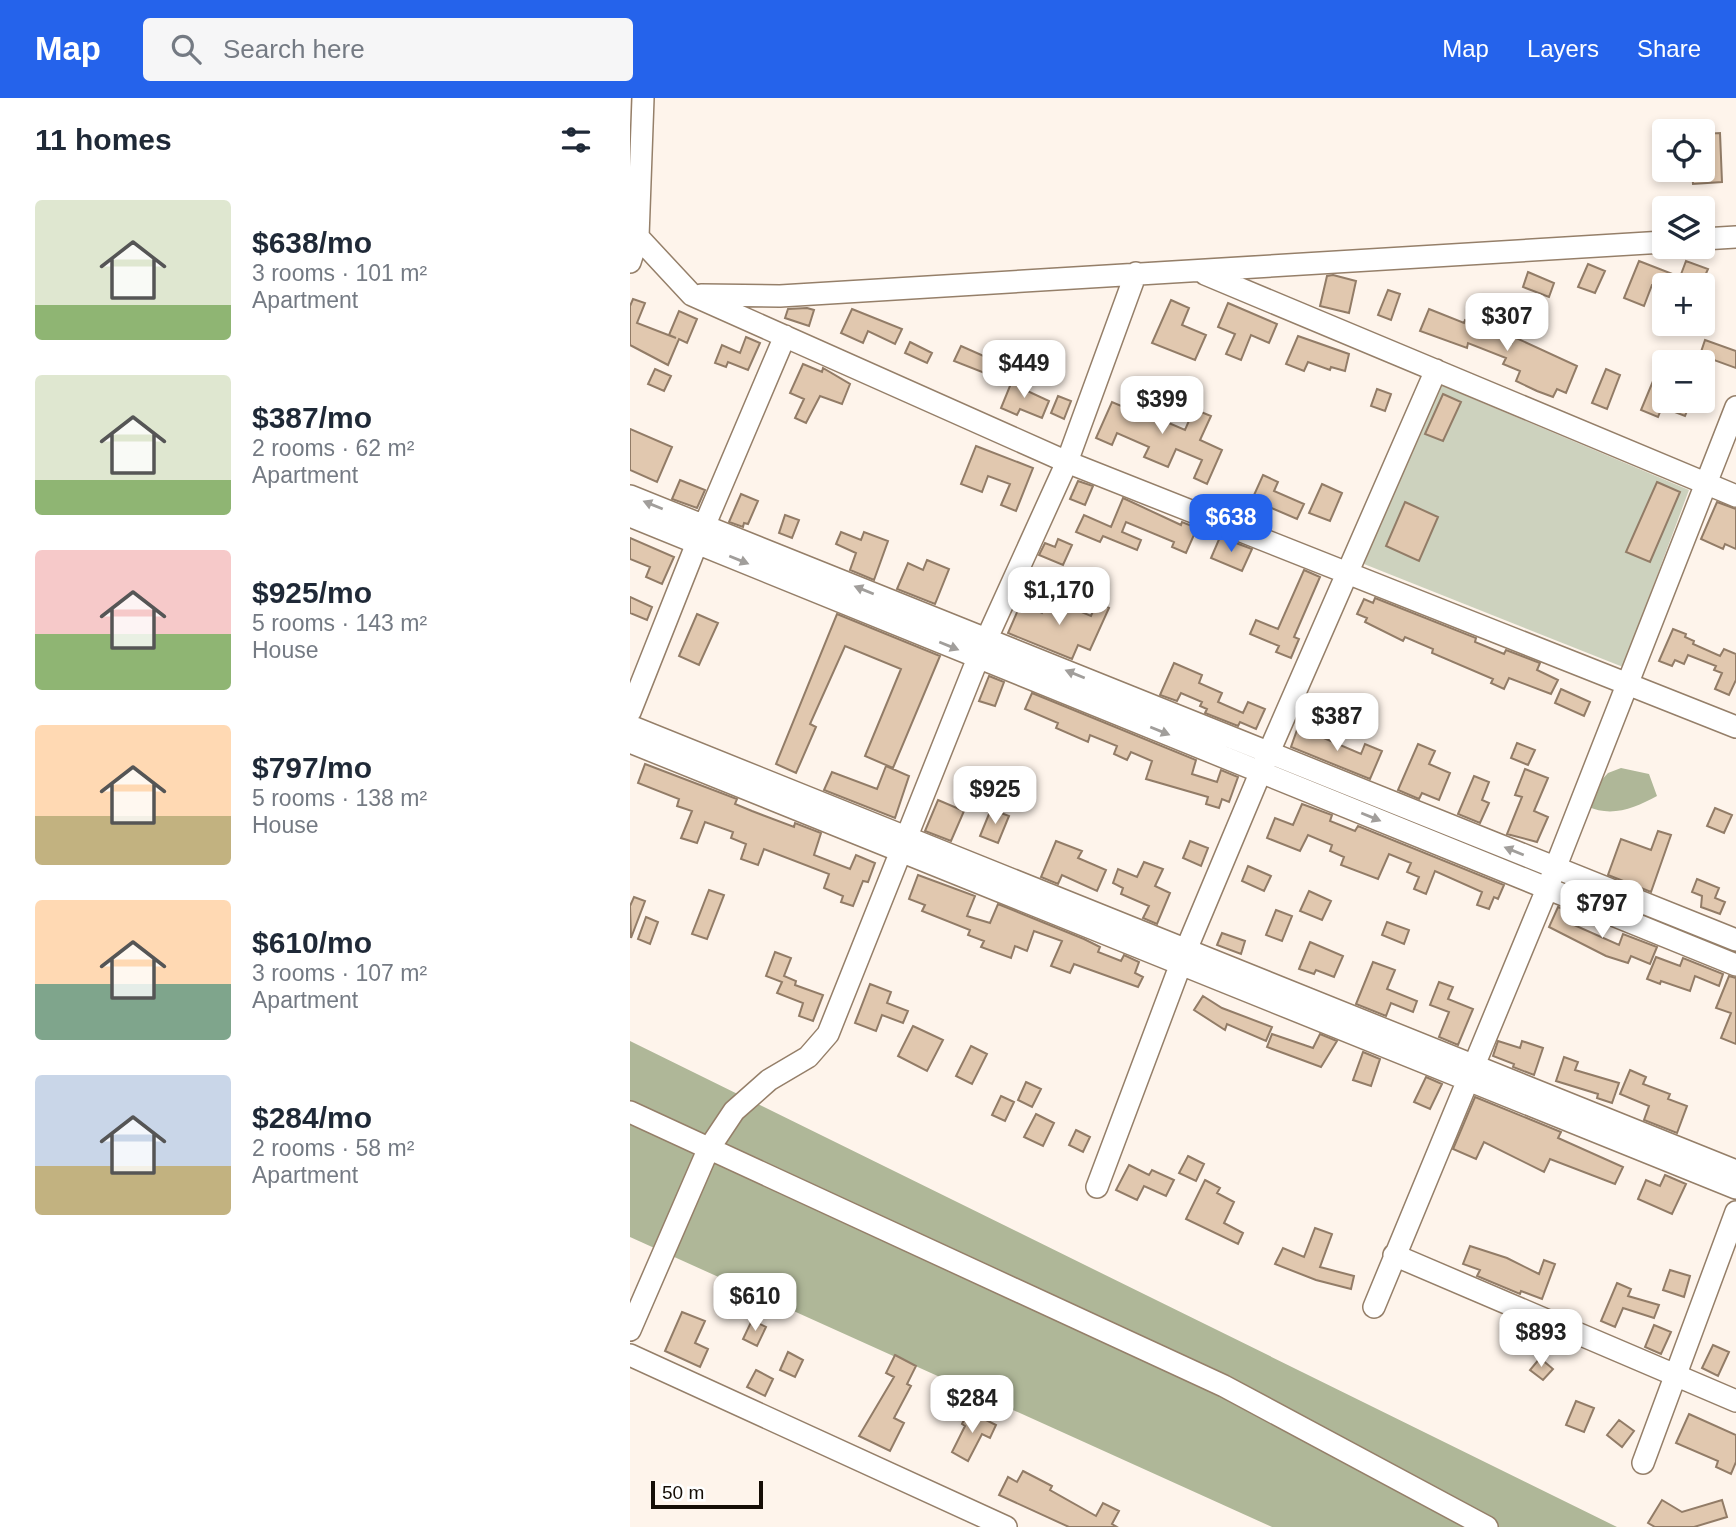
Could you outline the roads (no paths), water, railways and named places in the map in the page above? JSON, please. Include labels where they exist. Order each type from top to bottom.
[{"type":"street","points":[[630,261],[643,98]]},
{"type":"street","points":[[634,235],[692,295],[1067,461],[1736,727]]},
{"type":"street","points":[[1715,238],[1736,237]]},
{"type":"street","points":[[692,295],[780,296],[1652,243]]},
{"type":"street","points":[[1198,271],[1736,496]]},
{"type":"street","points":[[630,1330],[709,1148],[734,1111],[769,1080],[808,1057],[828,1034],[983,648],[1067,461],[1136,273]]},
{"type":"street","points":[[630,712],[785,336]]},
{"type":"street","points":[[1097,1187],[1184,957],[1269,752],[1436,370]]},
{"type":"street","points":[[1374,1307],[1547,889],[1736,407]]},
{"type":"street","points":[[630,496],[701,535]]},
{"type":"street","points":[[630,516],[701,535],[983,648],[1269,752],[1736,940]]},
{"type":"street","points":[[983,648],[1261,772],[1736,965]]},
{"type":"street","points":[[630,726],[904,845]]},
{"type":"street","points":[[630,743],[904,845],[1184,957],[1469,1072],[1736,1188]]},
{"type":"street","points":[[1469,1072],[1736,1171]]},
{"type":"street","points":[[630,1112],[1224,1385],[1487,1527]]},
{"type":"street","points":[[1643,1463],[1736,1212]]},
{"type":"street","points":[[1394,1255],[1736,1401]]},
{"type":"street","points":[[630,1355],[1006,1527]]}]
